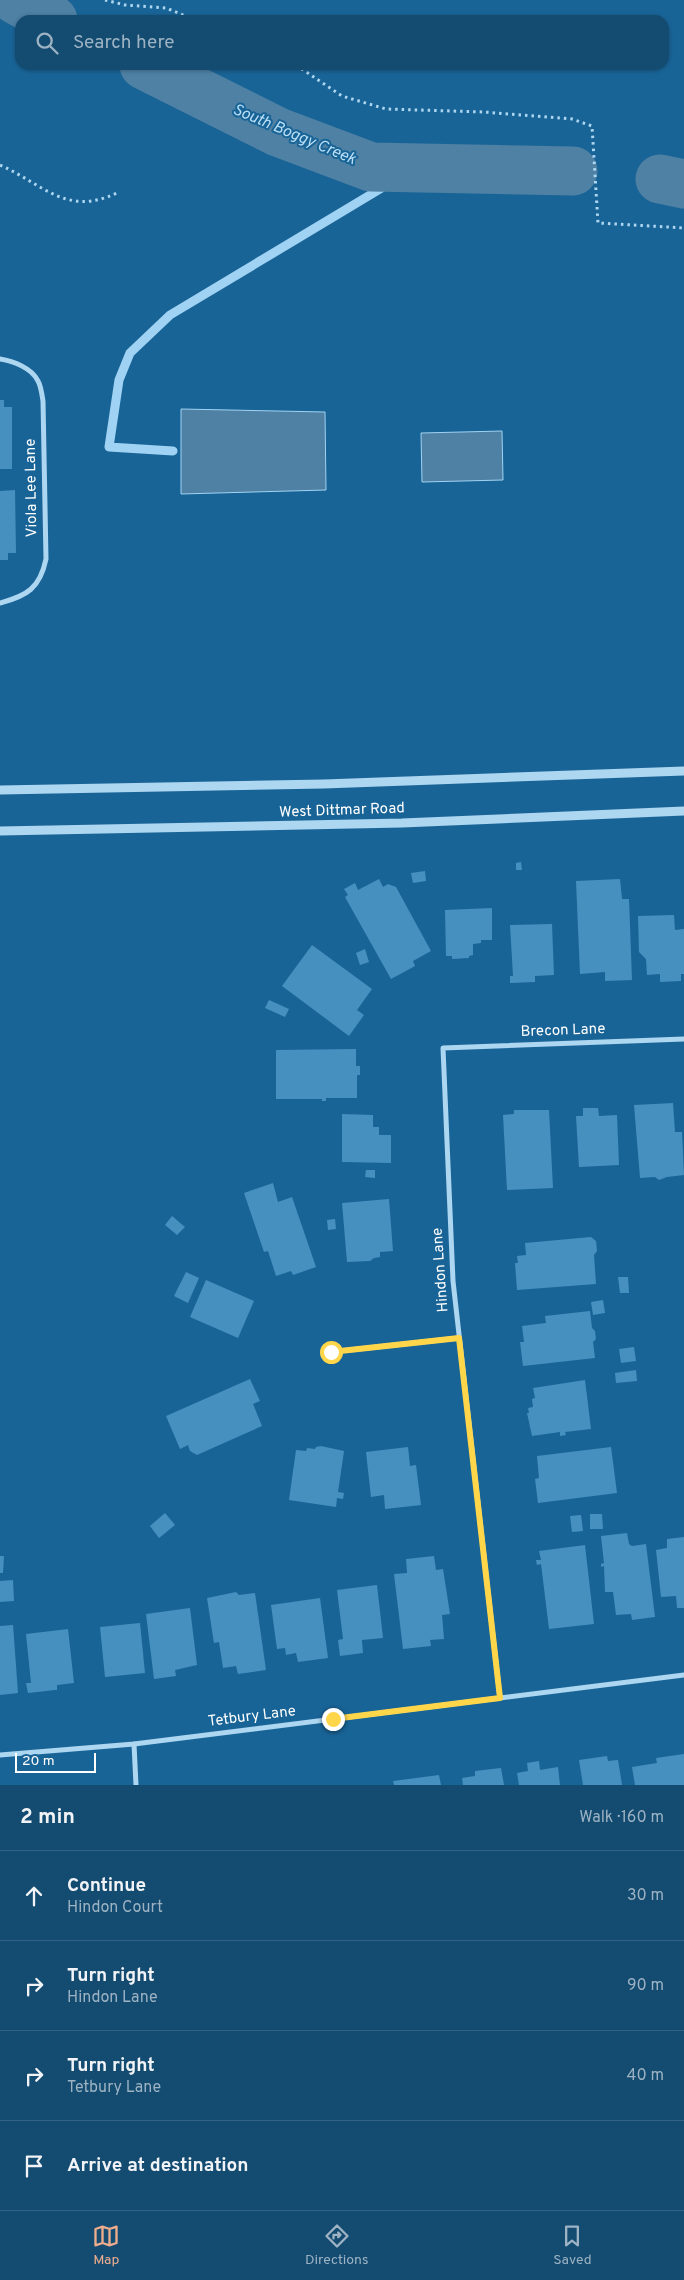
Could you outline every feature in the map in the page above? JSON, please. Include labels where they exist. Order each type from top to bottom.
[{"type":"street","name":"Viola Lee Lane","points":[[0,359],[10,360],[28,369],[38,380],[43,401],[46,560],[43,575],[33,588],[17,599],[0,603]]},
{"type":"street","name":"West Dittmar Road","points":[[0,790],[324,784],[684,770]]},
{"type":"street","name":"West Dittmar Road","points":[[0,831],[402,823],[684,811]]},
{"type":"street","name":"Brecon Lane","points":[[443,1048],[684,1039]]},
{"type":"street","name":"Hindon Lane","points":[[443,1048],[452,1272],[500,1698]]},
{"type":"street","points":[[331,1352],[459,1338]]},
{"type":"street","name":"Tetbury Lane","points":[[0,1755],[134,1744],[684,1675]]},
{"type":"street","points":[[134,1744],[136,1785]]},
{"type":"path","points":[[105,0],[124,5],[166,8],[183,15]]},
{"type":"path","points":[[303,70],[342,96],[386,108],[484,112],[572,119],[592,126],[598,223],[684,228]]},
{"type":"path","points":[[0,165],[52,194],[70,201],[101,201],[117,194]]},
{"type":"water","points":[[181,409],[325,412],[326,490],[181,494]]},
{"type":"water","points":[[502,431],[503,480],[422,482],[421,433]]},
{"type":"building","points":[[0,400],[4,400],[4,407],[12,407],[12,469],[0,469]]},
{"type":"building","points":[[15,490],[16,553],[8,553],[8,560],[0,560],[0,491]]},
{"type":"building","points":[[521,862],[522,870],[516,870],[516,863]]},
{"type":"building","points":[[425,871],[426,881],[413,883],[411,873]]},
{"type":"building","points":[[379,879],[383,887],[388,884],[396,887],[431,951],[413,961],[415,966],[391,979],[345,897],[348,895],[344,889],[355,883],[358,890]]},
{"type":"building","points":[[620,879],[622,899],[629,899],[632,980],[605,981],[605,972],[580,974],[576,881]]},
{"type":"building","points":[[492,908],[492,940],[481,940],[481,943],[473,944],[473,955],[469,956],[469,958],[452,959],[452,956],[446,956],[445,910]]},
{"type":"building","points":[[674,915],[675,930],[684,929],[684,974],[681,974],[681,981],[660,982],[660,974],[647,975],[646,959],[639,952],[638,916]]},
{"type":"building","points":[[552,924],[554,975],[535,976],[535,982],[510,983],[510,976],[513,976],[510,925]]},
{"type":"building","points":[[312,945],[372,989],[357,1010],[364,1015],[349,1036],[282,986]]},
{"type":"building","points":[[365,949],[369,962],[360,965],[356,953]]},
{"type":"building","points":[[269,1000],[289,1009],[285,1017],[265,1008]]},
{"type":"building","points":[[356,1049],[356,1066],[360,1066],[360,1075],[357,1075],[357,1098],[326,1098],[326,1101],[322,1101],[322,1099],[276,1099],[276,1050]]},
{"type":"building","points":[[673,1103],[675,1132],[682,1132],[684,1175],[659,1180],[655,1177],[640,1178],[634,1105]]},
{"type":"building","points":[[583,1108],[598,1108],[599,1116],[617,1115],[619,1165],[579,1167],[576,1116],[583,1116]]},
{"type":"building","points":[[514,1110],[549,1110],[553,1188],[507,1190],[503,1115],[514,1114]]},
{"type":"building","points":[[342,1114],[373,1115],[373,1127],[379,1127],[379,1135],[391,1135],[391,1163],[342,1162]]},
{"type":"building","points":[[366,1170],[375,1170],[375,1178],[365,1177]]},
{"type":"building","points":[[273,1183],[278,1202],[292,1197],[316,1267],[293,1275],[291,1271],[276,1276],[268,1251],[264,1252],[244,1193]]},
{"type":"building","points":[[389,1199],[393,1251],[380,1252],[380,1257],[370,1261],[347,1262],[342,1203]]},
{"type":"building","points":[[172,1216],[185,1227],[177,1235],[165,1225]]},
{"type":"building","points":[[335,1219],[336,1229],[328,1230],[327,1220]]},
{"type":"building","points":[[591,1237],[596,1241],[597,1251],[594,1255],[596,1284],[517,1290],[515,1263],[518,1263],[517,1256],[526,1255],[525,1243]]},
{"type":"building","points":[[186,1272],[199,1278],[188,1303],[174,1296]]},
{"type":"building","points":[[618,1277],[628,1277],[629,1293],[620,1293]]},
{"type":"building","points":[[206,1280],[254,1301],[238,1338],[190,1317]]},
{"type":"building","points":[[603,1300],[605,1313],[593,1315],[591,1302]]},
{"type":"building","points":[[590,1311],[592,1328],[595,1331],[596,1339],[593,1342],[595,1358],[523,1366],[520,1342],[524,1342],[522,1326],[546,1323],[545,1316]]},
{"type":"building","points":[[634,1347],[636,1361],[621,1363],[619,1349]]},
{"type":"building","points":[[636,1370],[637,1381],[616,1383],[615,1373]]},
{"type":"building","points":[[250,1379],[260,1401],[253,1404],[262,1426],[197,1455],[190,1451],[188,1445],[180,1449],[166,1416]]},
{"type":"building","points":[[585,1380],[591,1429],[565,1432],[566,1435],[560,1436],[560,1432],[532,1436],[527,1413],[529,1413],[528,1408],[533,1407],[532,1399],[535,1398],[533,1388]]},
{"type":"building","points":[[321,1446],[344,1451],[338,1492],[344,1493],[343,1499],[337,1498],[336,1507],[289,1500],[296,1450],[306,1451],[307,1448],[315,1449]]},
{"type":"building","points":[[408,1447],[410,1466],[416,1465],[421,1505],[385,1509],[384,1495],[371,1497],[366,1452]]},
{"type":"building","points":[[611,1447],[617,1493],[538,1503],[535,1479],[539,1478],[537,1456]]},
{"type":"building","points":[[165,1513],[175,1525],[159,1538],[150,1526]]},
{"type":"building","points":[[590,1514],[602,1514],[603,1529],[590,1529]]},
{"type":"building","points":[[581,1515],[583,1531],[572,1532],[570,1516]]},
{"type":"building","points":[[627,1533],[629,1544],[632,1546],[646,1544],[655,1617],[632,1620],[631,1614],[616,1615],[613,1592],[605,1592],[604,1566],[601,1567],[601,1564],[604,1563],[601,1536]]},
{"type":"building","points":[[684,1537],[684,1608],[677,1608],[676,1596],[661,1597],[656,1550],[667,1548],[667,1539]]},
{"type":"building","points":[[585,1545],[594,1624],[549,1629],[541,1564],[537,1565],[536,1560],[541,1560],[539,1551]]},
{"type":"building","points":[[0,1556],[4,1556],[3,1573],[0,1573]]},
{"type":"building","points":[[434,1556],[436,1570],[443,1569],[450,1614],[442,1615],[444,1639],[430,1640],[431,1646],[403,1649],[394,1574],[407,1573],[406,1559]]},
{"type":"building","points":[[13,1580],[14,1601],[0,1602],[0,1581]]},
{"type":"building","points":[[377,1585],[383,1638],[362,1640],[363,1653],[340,1656],[338,1640],[343,1639],[337,1590]]},
{"type":"building","points":[[236,1592],[239,1595],[255,1593],[266,1670],[238,1674],[236,1666],[223,1668],[219,1642],[214,1643],[207,1598]]},
{"type":"building","points":[[320,1598],[328,1658],[298,1662],[296,1653],[286,1655],[285,1648],[277,1649],[271,1605]]},
{"type":"building","points":[[190,1608],[197,1665],[175,1670],[176,1676],[154,1679],[146,1614]]},
{"type":"building","points":[[140,1623],[145,1673],[105,1677],[100,1627]]},
{"type":"building","points":[[13,1625],[18,1693],[0,1695],[0,1626]]},
{"type":"building","points":[[68,1629],[74,1683],[57,1685],[57,1690],[28,1693],[26,1683],[31,1683],[26,1634]]},
{"type":"building","points":[[684,1754],[684,1785],[635,1785],[632,1767],[657,1763],[656,1758]]},
{"type":"building","points":[[607,1756],[608,1761],[618,1760],[622,1785],[583,1785],[579,1760]]},
{"type":"building","points":[[539,1761],[540,1770],[558,1767],[560,1785],[519,1785],[517,1773],[528,1771],[527,1763]]},
{"type":"building","points":[[501,1768],[504,1785],[463,1785],[462,1778],[475,1776],[475,1771]]},
{"type":"building","points":[[439,1775],[441,1785],[394,1785],[393,1781]]},
{"type":"waterway","name":"South Boggy Creek","points":[[16,0],[44,15]]},
{"type":"waterway","name":"South Boggy Creek","points":[[154,70],[278,132],[371,167],[573,171]]},
{"type":"waterway","points":[[173,451],[109,447],[119,380],[130,353],[170,315],[415,168]]},
{"type":"waterway","name":"South Boggy Creek","points":[[660,179],[684,184]]},
{"type":"route","points":[[331,1352],[459,1338],[500,1698],[333,1719]]}]
